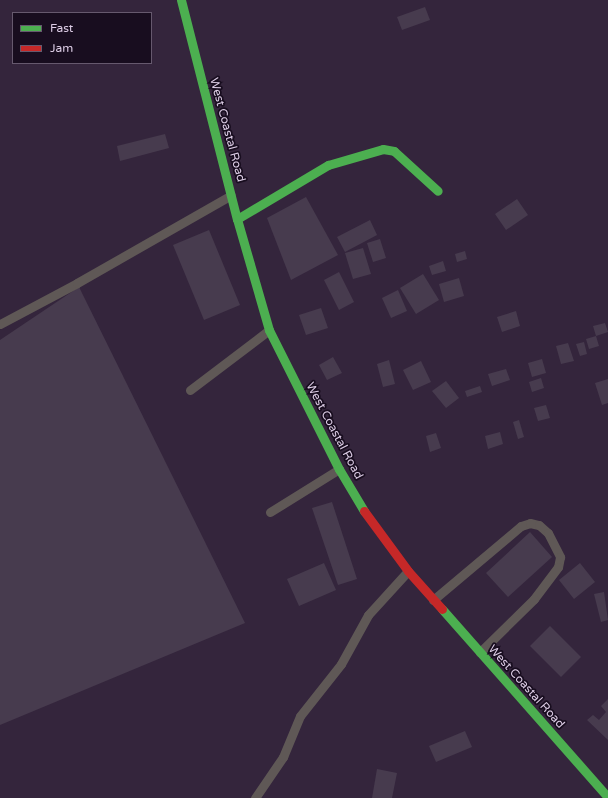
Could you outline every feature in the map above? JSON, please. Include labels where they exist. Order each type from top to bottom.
[{"type":"main road","name":"West Coastal Road","points":[[181,0],[232,194],[237,219],[269,330],[339,469],[370,520],[408,572],[608,797]]},
{"type":"main road","points":[[237,219],[328,164],[383,149],[394,151],[438,191]]},
{"type":"lane","points":[[0,324],[77,283],[232,194]]},
{"type":"lane","points":[[190,390],[269,330]]},
{"type":"lane","points":[[270,512],[339,469]]},
{"type":"lane","points":[[433,600],[521,526],[530,523],[539,525],[548,533],[560,558],[558,566],[534,599],[479,653]]},
{"type":"lane","points":[[255,798],[283,757],[300,716],[341,664],[368,615],[408,572]]},
{"type":"building","points":[[425,7],[430,20],[402,30],[397,17]]},
{"type":"building","points":[[165,134],[169,148],[120,161],[117,146]]},
{"type":"building","points":[[306,197],[338,255],[291,280],[267,218]]},
{"type":"building","points":[[517,199],[528,215],[506,230],[495,214]]},
{"type":"building","points":[[370,220],[377,235],[345,252],[337,237]]},
{"type":"building","points":[[209,230],[240,305],[204,320],[173,245]]},
{"type":"building","points":[[380,239],[386,258],[373,262],[367,243]]},
{"type":"building","points":[[363,248],[371,274],[353,279],[345,253]]},
{"type":"building","points":[[465,251],[467,259],[457,262],[455,254]]},
{"type":"building","points":[[443,261],[446,271],[432,275],[429,266]]},
{"type":"building","points":[[339,272],[354,302],[339,310],[324,280]]},
{"type":"building","points":[[423,274],[439,300],[416,314],[400,288]]},
{"type":"building","points":[[459,278],[464,296],[444,302],[439,284]]},
{"type":"building","points":[[79,287],[245,623],[0,725],[0,340]]},
{"type":"building","points":[[398,290],[407,311],[391,318],[382,298]]},
{"type":"building","points":[[321,308],[328,328],[306,335],[299,315]]},
{"type":"building","points":[[516,311],[520,326],[502,332],[497,317]]},
{"type":"building","points":[[605,323],[608,332],[596,336],[593,326]]},
{"type":"building","points":[[596,336],[599,346],[589,349],[586,339]]},
{"type":"building","points":[[584,342],[587,354],[580,356],[576,344]]},
{"type":"building","points":[[568,343],[574,361],[561,364],[556,346]]},
{"type":"building","points":[[333,357],[342,373],[327,380],[319,365]]},
{"type":"building","points":[[542,359],[546,373],[532,377],[528,363]]},
{"type":"building","points":[[389,360],[395,384],[383,387],[377,364]]},
{"type":"building","points":[[421,361],[431,382],[413,390],[403,370]]},
{"type":"building","points":[[506,369],[510,380],[492,386],[488,374]]},
{"type":"building","points":[[541,378],[544,388],[532,392],[529,382]]},
{"type":"building","points":[[608,379],[608,403],[602,405],[595,383]]},
{"type":"building","points":[[446,381],[459,398],[446,408],[432,391]]},
{"type":"building","points":[[480,386],[482,392],[467,397],[465,391]]},
{"type":"building","points":[[546,405],[550,418],[538,421],[534,408]]},
{"type":"building","points":[[519,420],[524,437],[518,439],[513,422]]},
{"type":"building","points":[[500,432],[503,444],[488,449],[485,436]]},
{"type":"building","points":[[436,433],[441,448],[430,452],[426,436]]},
{"type":"building","points":[[332,502],[357,579],[338,585],[312,508]]},
{"type":"building","points":[[530,532],[552,557],[508,597],[486,573]]},
{"type":"building","points":[[324,563],[336,590],[299,606],[287,579]]},
{"type":"building","points":[[580,563],[595,582],[574,599],[559,580]]},
{"type":"building","points":[[604,592],[608,620],[601,622],[594,594]]},
{"type":"building","points":[[550,626],[581,657],[561,677],[530,646]]},
{"type":"building","points":[[608,699],[608,740],[587,720],[593,715],[599,720],[606,712],[601,706]]},
{"type":"building","points":[[465,731],[472,747],[436,762],[429,746]]},
{"type":"building","points":[[377,769],[397,773],[392,798],[372,798]]},
{"type":"traffic: fast","points":[[181,0],[237,219],[269,330],[339,469],[364,511]]},
{"type":"traffic: fast","points":[[237,219],[328,165],[383,149],[394,151],[438,191]]},
{"type":"traffic: fast","points":[[442,609],[608,797]]},
{"type":"traffic: jam","points":[[364,511],[408,571],[442,609]]}]
